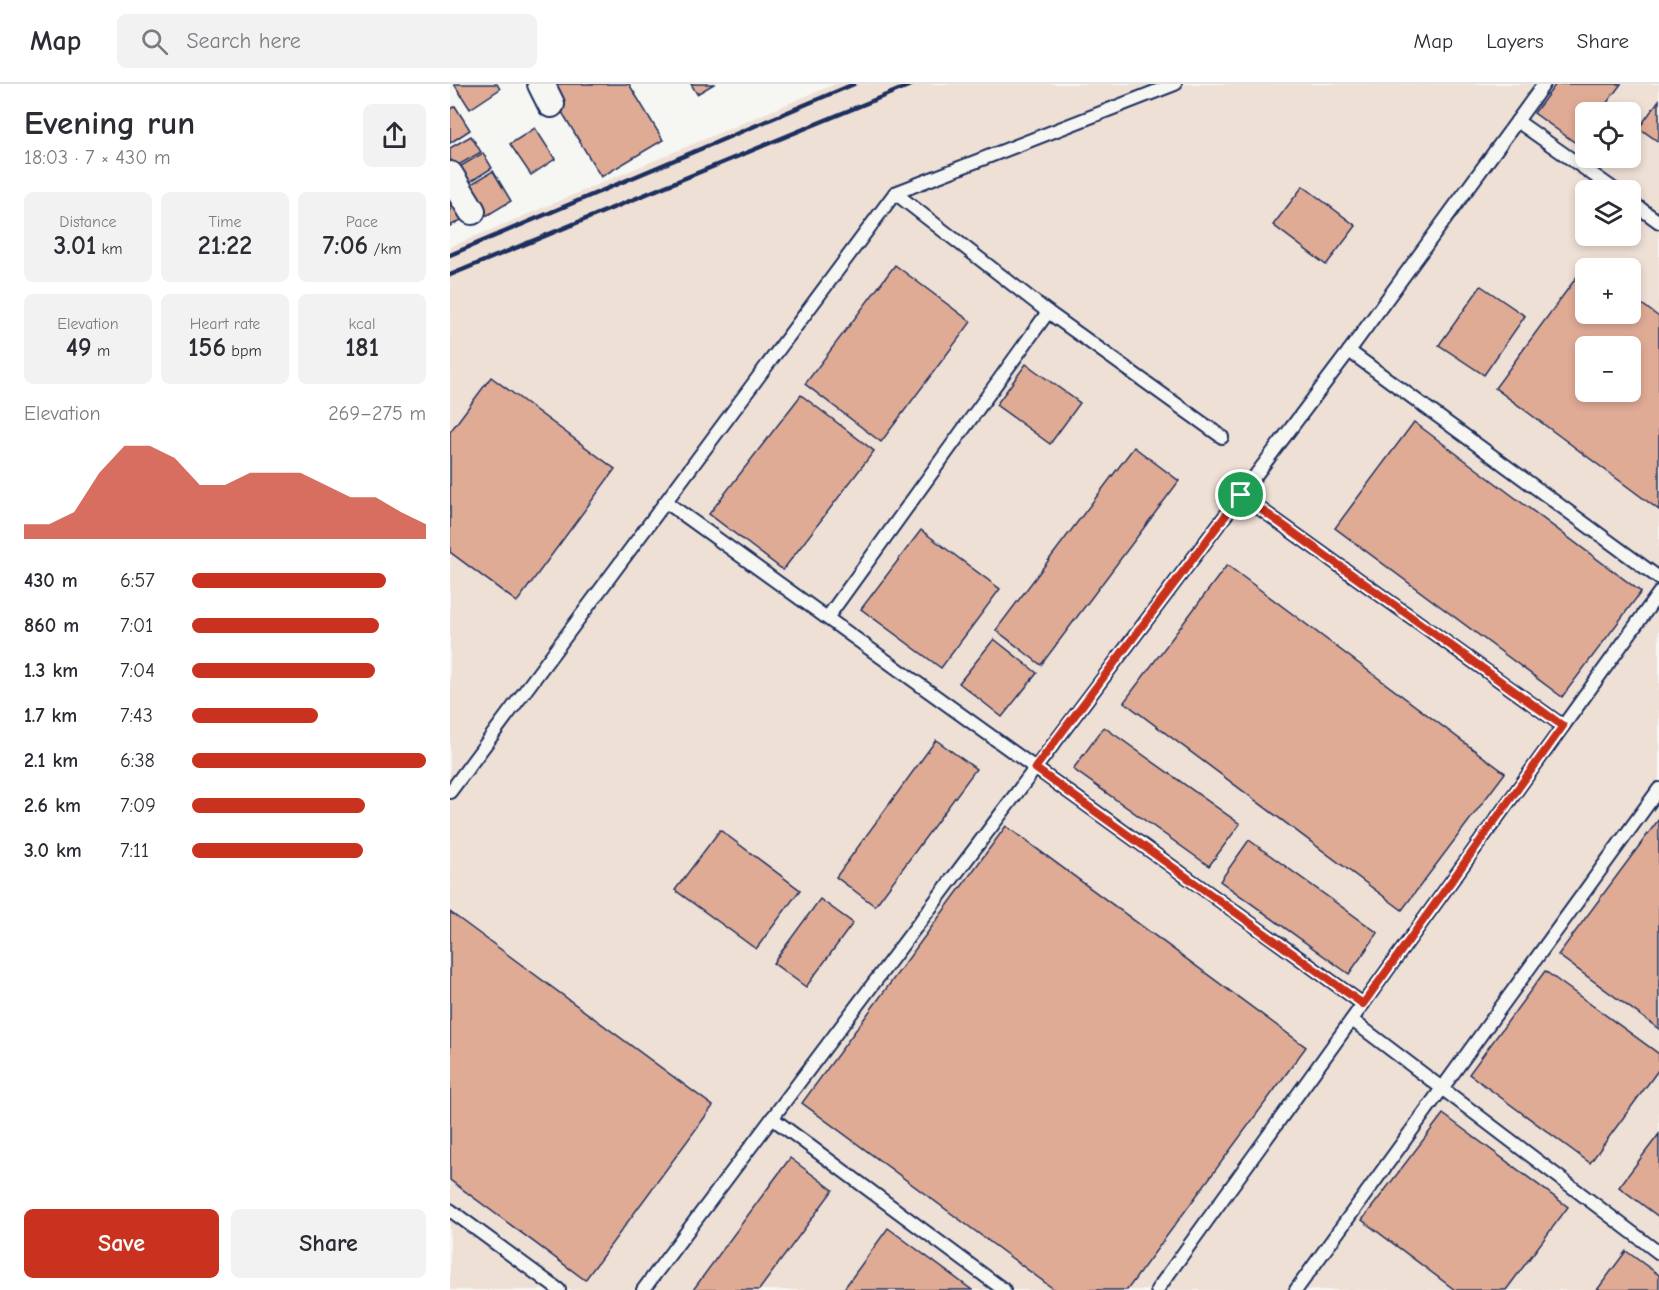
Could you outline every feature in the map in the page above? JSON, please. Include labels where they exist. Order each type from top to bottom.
[{"type":"street","points":[[450,175],[472,211]]},
{"type":"lane","points":[[450,792],[895,193],[1174,84]]},
{"type":"lane","points":[[643,1290],[1349,351],[1544,84]]},
{"type":"lane","points":[[1517,121],[1601,180]]},
{"type":"lane","points":[[895,193],[1048,312],[1222,437]]},
{"type":"lane","points":[[1641,209],[1659,222]]},
{"type":"lane","points":[[827,618],[1048,312]]},
{"type":"lane","points":[[1349,351],[1659,578]]},
{"type":"lane","points":[[1241,495],[1563,726]]},
{"type":"lane","points":[[666,502],[1363,1004]]},
{"type":"lane","points":[[1157,1290],[1659,593]]},
{"type":"lane","points":[[1296,1290],[1659,789]]},
{"type":"lane","points":[[1352,1020],[1659,1252]]},
{"type":"lane","points":[[772,1118],[1004,1290]]},
{"type":"lane","points":[[450,1210],[560,1290]]},
{"type":"shaded area","points":[[835,84],[1659,84],[1659,1290],[450,1290],[450,247]]},
{"type":"building","points":[[454,84],[497,84],[500,89],[470,109]]},
{"type":"building","points":[[545,84],[629,84],[663,140],[601,177]]},
{"type":"building","points":[[691,84],[714,84],[697,94]]},
{"type":"building","points":[[1556,84],[1621,84],[1608,102],[1575,102],[1575,143],[1534,113]]},
{"type":"building","points":[[1659,100],[1659,142],[1641,129],[1641,125]]},
{"type":"building","points":[[455,106],[470,130],[450,143],[450,109]]},
{"type":"building","points":[[535,128],[555,159],[531,175],[510,144]]},
{"type":"building","points":[[471,136],[481,152],[455,167],[450,158],[450,148]]},
{"type":"building","points":[[483,153],[492,168],[465,185],[456,169]]},
{"type":"building","points":[[493,171],[511,201],[486,216],[468,186]]},
{"type":"building","points":[[1303,186],[1356,226],[1326,265],[1273,225]]},
{"type":"building","points":[[453,201],[463,219],[450,226],[450,203]]},
{"type":"building","points":[[895,265],[971,322],[881,442],[805,384]]},
{"type":"building","points":[[1575,279],[1575,324],[1641,324],[1641,303],[1659,317],[1659,510],[1495,388]]},
{"type":"building","points":[[1481,286],[1525,316],[1484,375],[1439,345]]},
{"type":"building","points":[[1026,364],[1080,403],[1050,444],[996,405]]},
{"type":"building","points":[[491,377],[615,469],[517,602],[450,552],[450,432]]},
{"type":"building","points":[[801,395],[874,451],[783,570],[709,514]]},
{"type":"building","points":[[1414,422],[1641,592],[1562,697],[1335,528]]},
{"type":"building","points":[[1134,447],[1179,481],[1041,665],[996,630]]},
{"type":"building","points":[[921,530],[1000,589],[941,668],[861,609]]},
{"type":"building","points":[[1227,565],[1505,773],[1402,910],[1124,702]]},
{"type":"building","points":[[994,639],[1037,673],[1002,717],[959,683]]},
{"type":"building","points":[[1104,727],[1240,824],[1209,866],[1073,769]]},
{"type":"building","points":[[936,740],[976,769],[875,906],[836,877]]},
{"type":"building","points":[[1659,819],[1659,1029],[1558,955]]},
{"type":"building","points":[[1006,826],[1306,1047],[1127,1290],[1055,1290],[802,1103]]},
{"type":"building","points":[[720,830],[800,890],[756,949],[675,890]]},
{"type":"building","points":[[1249,840],[1378,933],[1349,974],[1220,881]]},
{"type":"building","points":[[820,899],[853,923],[806,987],[773,963]]},
{"type":"building","points":[[450,912],[713,1106],[585,1280],[450,1180]]},
{"type":"building","points":[[1545,971],[1659,1054],[1659,1069],[1590,1163],[1469,1074]]},
{"type":"building","points":[[1443,1114],[1568,1207],[1506,1290],[1455,1290],[1362,1220]]},
{"type":"building","points":[[1659,1134],[1659,1217],[1619,1187]]},
{"type":"building","points":[[790,1158],[833,1190],[759,1290],[693,1290]]},
{"type":"building","points":[[888,1228],[972,1290],[843,1290]]},
{"type":"building","points":[[1626,1251],[1659,1275],[1659,1290],[1597,1290]]},
{"type":"railway","points":[[450,255],[854,84]]},
{"type":"railway","points":[[450,275],[913,84]]},
{"type":"route","points":[[1241,495],[1563,726],[1363,1004],[1035,768],[1241,495]]}]
